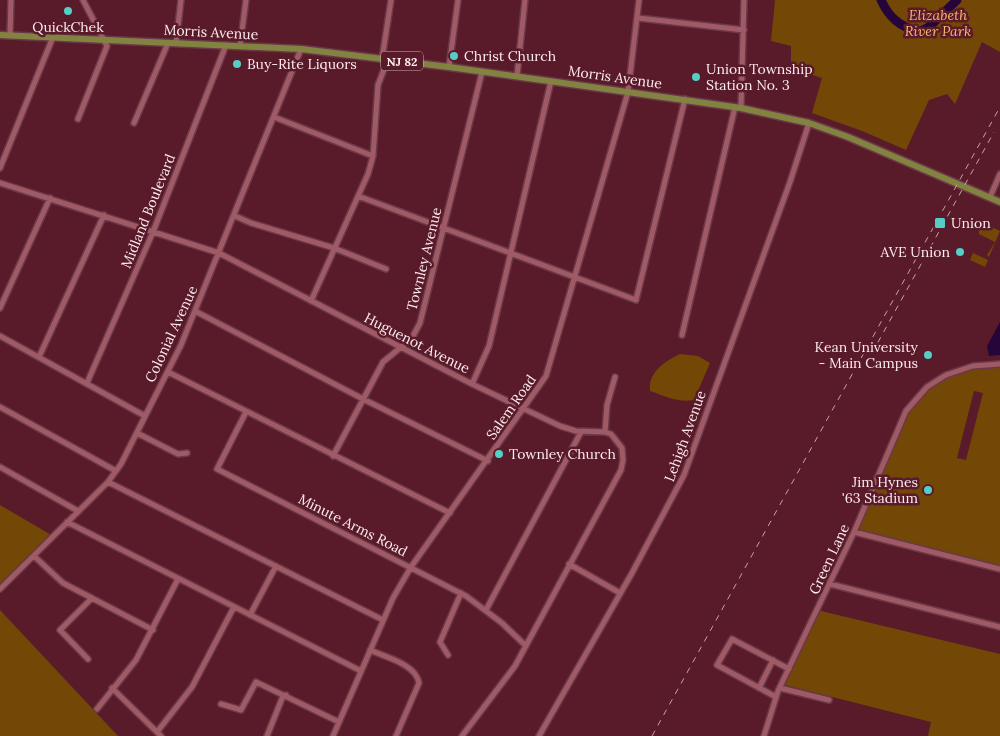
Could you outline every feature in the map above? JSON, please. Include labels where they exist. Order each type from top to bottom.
[{"type":"main road","name":"Morris Avenue","points":[[0,34],[301,49],[517,76],[738,107],[809,123],[861,142],[1000,202]]},
{"type":"street","points":[[10,35],[11,0]]},
{"type":"street","points":[[78,119],[107,46],[83,0]]},
{"type":"street","points":[[176,43],[181,0]]},
{"type":"street","points":[[240,46],[246,0]]},
{"type":"street","points":[[311,301],[358,196],[373,156],[378,85],[385,59],[391,0]]},
{"type":"street","points":[[449,67],[458,0]]},
{"type":"street","points":[[517,76],[525,0]]},
{"type":"street","name":"Salem Road","points":[[333,736],[393,598],[411,567],[546,376],[628,92],[640,0]]},
{"type":"street","points":[[682,335],[738,107],[744,30],[744,0]]},
{"type":"street","points":[[638,18],[744,30]]},
{"type":"street","points":[[0,168],[53,37]]},
{"type":"street","points":[[134,124],[168,43]]},
{"type":"street","name":"Midland Boulevard","points":[[87,383],[153,232],[226,45]]},
{"type":"street","name":"Colonial Avenue","points":[[0,589],[108,482],[116,471],[168,372],[196,311],[301,49]]},
{"type":"street","name":"Townley Avenue","points":[[333,456],[383,362],[412,338],[420,323],[482,72]]},
{"type":"street","points":[[472,384],[488,346],[551,81]]},
{"type":"street","points":[[358,196],[636,300],[685,99]]},
{"type":"street","points":[[274,117],[373,156]]},
{"type":"street","name":"Lehigh Avenue","points":[[539,736],[684,475],[790,182],[809,123]]},
{"type":"street","points":[[990,197],[1000,174]]},
{"type":"street","name":"Huguenot Avenue","points":[[0,183],[219,253],[472,384],[560,426],[581,432],[605,432],[611,434],[622,448],[622,466],[569,564]]},
{"type":"street","points":[[0,308],[50,198]]},
{"type":"street","points":[[39,357],[104,215]]},
{"type":"street","points":[[235,216],[251,223],[334,248],[386,270]]},
{"type":"street","points":[[196,311],[363,398],[488,460]]},
{"type":"street","points":[[0,336],[145,416]]},
{"type":"street","name":"Green Lane","points":[[764,736],[776,697],[854,532],[901,418],[913,401],[936,380],[952,372],[979,364],[1000,364]]},
{"type":"street","points":[[168,372],[450,513]]},
{"type":"street","points":[[605,432],[607,405],[615,377]]},
{"type":"street","points":[[0,407],[116,471]]},
{"type":"street","name":"Minute Arms Road","points":[[246,412],[217,469],[460,593],[486,610],[526,646]]},
{"type":"street","points":[[486,610],[581,432]]},
{"type":"street","points":[[137,433],[178,454],[188,453]]},
{"type":"street","points":[[0,467],[78,511]]},
{"type":"street","points":[[108,482],[383,620]]},
{"type":"street","points":[[67,522],[361,671]]},
{"type":"street","points":[[854,532],[1000,569]]},
{"type":"street","points":[[34,556],[59,580],[153,630]]},
{"type":"street","points":[[462,736],[515,666],[569,564],[620,593]]},
{"type":"street","points":[[250,615],[276,566]]},
{"type":"street","points":[[97,708],[136,660],[178,579]]},
{"type":"street","points":[[830,584],[1000,627]]},
{"type":"street","points":[[448,655],[440,642],[460,593]]},
{"type":"street","points":[[88,659],[60,630],[92,598]]},
{"type":"street","points":[[112,688],[159,734],[192,687],[234,607]]},
{"type":"street","points":[[776,697],[717,665],[732,639],[789,668]]},
{"type":"street","points":[[370,650],[408,668],[416,673],[418,679],[419,683],[396,736]]},
{"type":"street","points":[[759,688],[773,660]]},
{"type":"street","points":[[221,704],[241,710],[256,682],[339,722]]},
{"type":"street","points":[[780,688],[828,700]]},
{"type":"street","points":[[267,736],[283,696],[286,695]]},
{"type":"green space","name":"Elizabeth River Park","points":[[775,0],[1000,0],[1000,52],[982,42],[955,104],[947,94],[929,100],[906,150],[862,131],[812,113],[822,78],[791,68],[791,46],[771,41]]},
{"type":"green space","points":[[981,222],[1000,231],[989,257],[987,255],[995,242],[979,234],[978,226]]},
{"type":"green space","points":[[973,253],[988,260],[985,267],[970,260]]},
{"type":"green space","points":[[680,354],[698,356],[710,363],[694,400],[677,400],[650,391],[650,384],[655,372],[669,360]]},
{"type":"green space","points":[[1000,364],[1000,569],[854,532],[901,418],[920,394],[952,372]],"holes":[[[974,391],[983,393],[966,460],[957,458]]]},
{"type":"green space","points":[[0,505],[53,536],[0,589]]},
{"type":"green space","points":[[0,610],[118,736],[0,736]]},
{"type":"green space","points":[[817,610],[1000,654],[1000,736],[928,736],[931,722],[785,685]]},
{"type":"shaded area","points":[[1000,322],[1000,355],[989,356],[987,346]]},
{"type":"waterway","points":[[881,0],[896,21],[918,32],[929,27],[957,0]]},
{"type":"railway","points":[[652,736],[1000,107]]},
{"type":"railway","points":[[872,353],[994,132]]},
{"type":"place","name":"QuickChek","points":[[68,11]]},
{"type":"place","name":"Christ Church","points":[[454,56]]},
{"type":"place","name":"Buy-Rite Liquors","points":[[237,64]]},
{"type":"place","name":"Union Township Station No. 3","points":[[696,77]]},
{"type":"place","name":"Union","points":[[940,223]]},
{"type":"place","name":"AVE Union","points":[[960,252]]},
{"type":"place","name":"Kean University - Main Campus","points":[[928,355]]},
{"type":"place","name":"Townley Church","points":[[499,454]]},
{"type":"place","name":"Jim Hynes '63 Stadium","points":[[928,490]]}]
